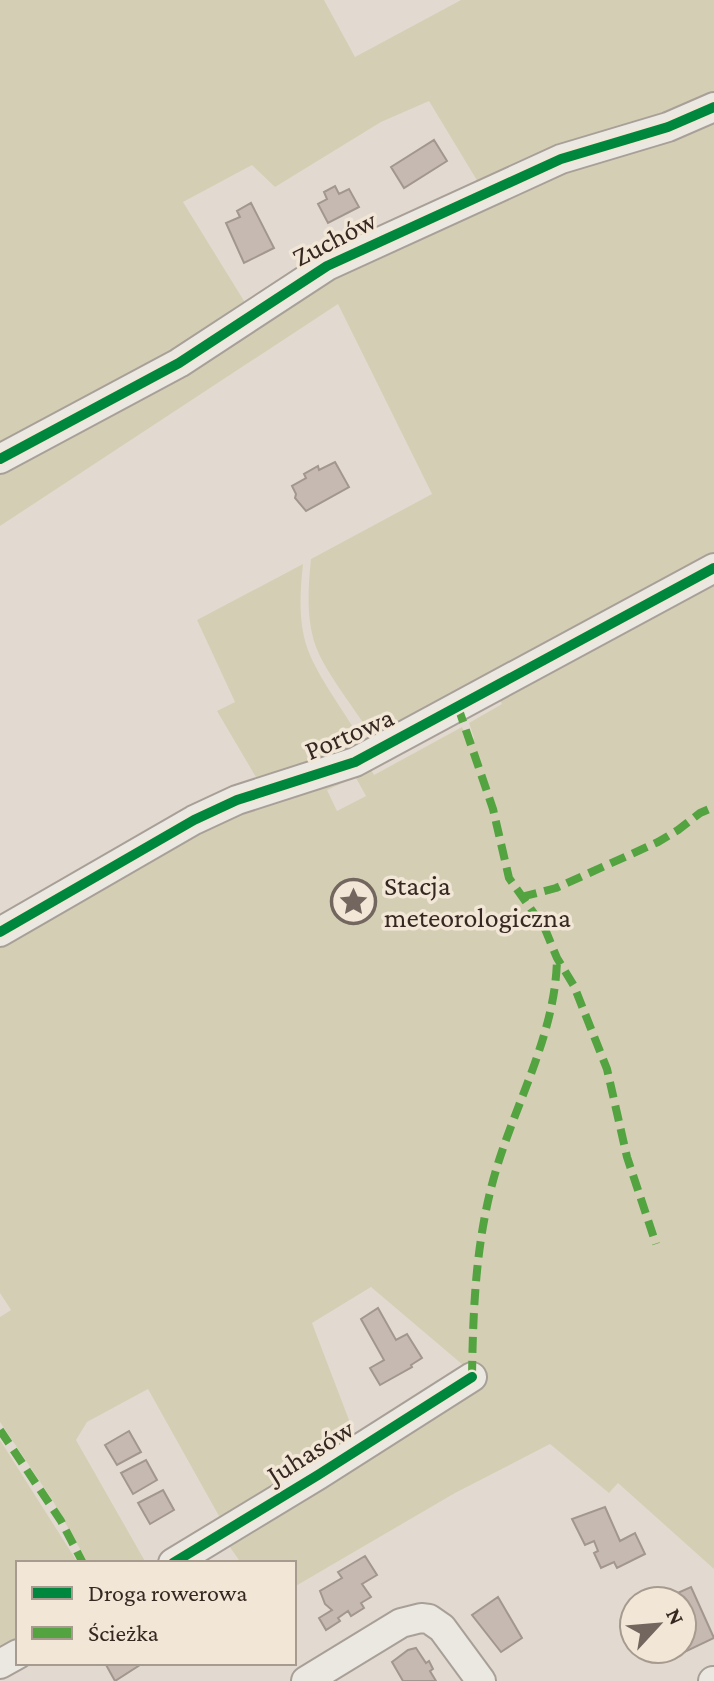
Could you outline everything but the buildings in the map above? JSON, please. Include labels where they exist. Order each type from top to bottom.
[{"type":"street","name":"Zuchów","points":[[0,459],[179,363],[327,266],[561,159],[668,127],[714,107]]},
{"type":"street","name":"Portowa","points":[[0,932],[194,820],[237,800],[355,762],[714,568]]},
{"type":"street","name":"Juhasów","points":[[176,1561],[472,1377]]},
{"type":"street","points":[[306,1681],[401,1623],[421,1618],[442,1628],[481,1681]]},
{"type":"shaded area","points":[[0,0],[324,0],[355,57],[461,0],[714,0],[714,101],[481,187],[429,101],[381,122],[275,187],[252,165],[183,202],[249,309],[0,453]]},
{"type":"shaded area","points":[[714,111],[714,562],[375,735],[339,687],[316,647],[309,615],[311,559],[432,494],[338,304],[0,526],[0,464],[329,269]]},
{"type":"shaded area","points":[[303,564],[301,607],[308,650],[359,737],[358,747],[260,784],[217,711],[235,702],[197,620]]},
{"type":"shaded area","points":[[714,575],[714,1569],[618,1483],[609,1493],[550,1444],[455,1493],[296,1586],[296,1561],[240,1561],[225,1540],[470,1371],[371,1287],[312,1323],[357,1441],[224,1525],[148,1389],[87,1422],[76,1440],[145,1561],[87,1561],[53,1501],[0,1422],[0,1317],[11,1310],[0,1293],[0,940],[197,825],[344,778],[347,781],[327,790],[337,811],[366,796],[356,778],[357,770],[369,766],[374,775],[462,727],[469,742],[474,738],[469,723],[502,704],[496,693]]},
{"type":"shaded area","points":[[0,1440],[77,1561],[16,1561],[16,1647],[0,1657]]},
{"type":"marked path","points":[[458,707],[493,809],[509,878],[545,929],[557,958],[574,986],[607,1069],[627,1157],[656,1244]]},
{"type":"marked path","points":[[521,897],[556,888],[658,842],[714,807]]},
{"type":"marked path","points":[[472,1377],[475,1298],[489,1196],[543,1039],[555,985],[557,958]]},
{"type":"marked path","points":[[0,1430],[61,1521],[82,1561]]},
{"type":"cycle path","points":[[0,459],[179,363],[327,266],[561,159],[668,127],[714,107]]},
{"type":"cycle path","points":[[0,932],[194,820],[237,800],[355,762],[714,568]]},
{"type":"cycle path","points":[[176,1561],[472,1377]]},
{"type":"place","name":"Stacja meteorologiczna","points":[[353,901]]}]
